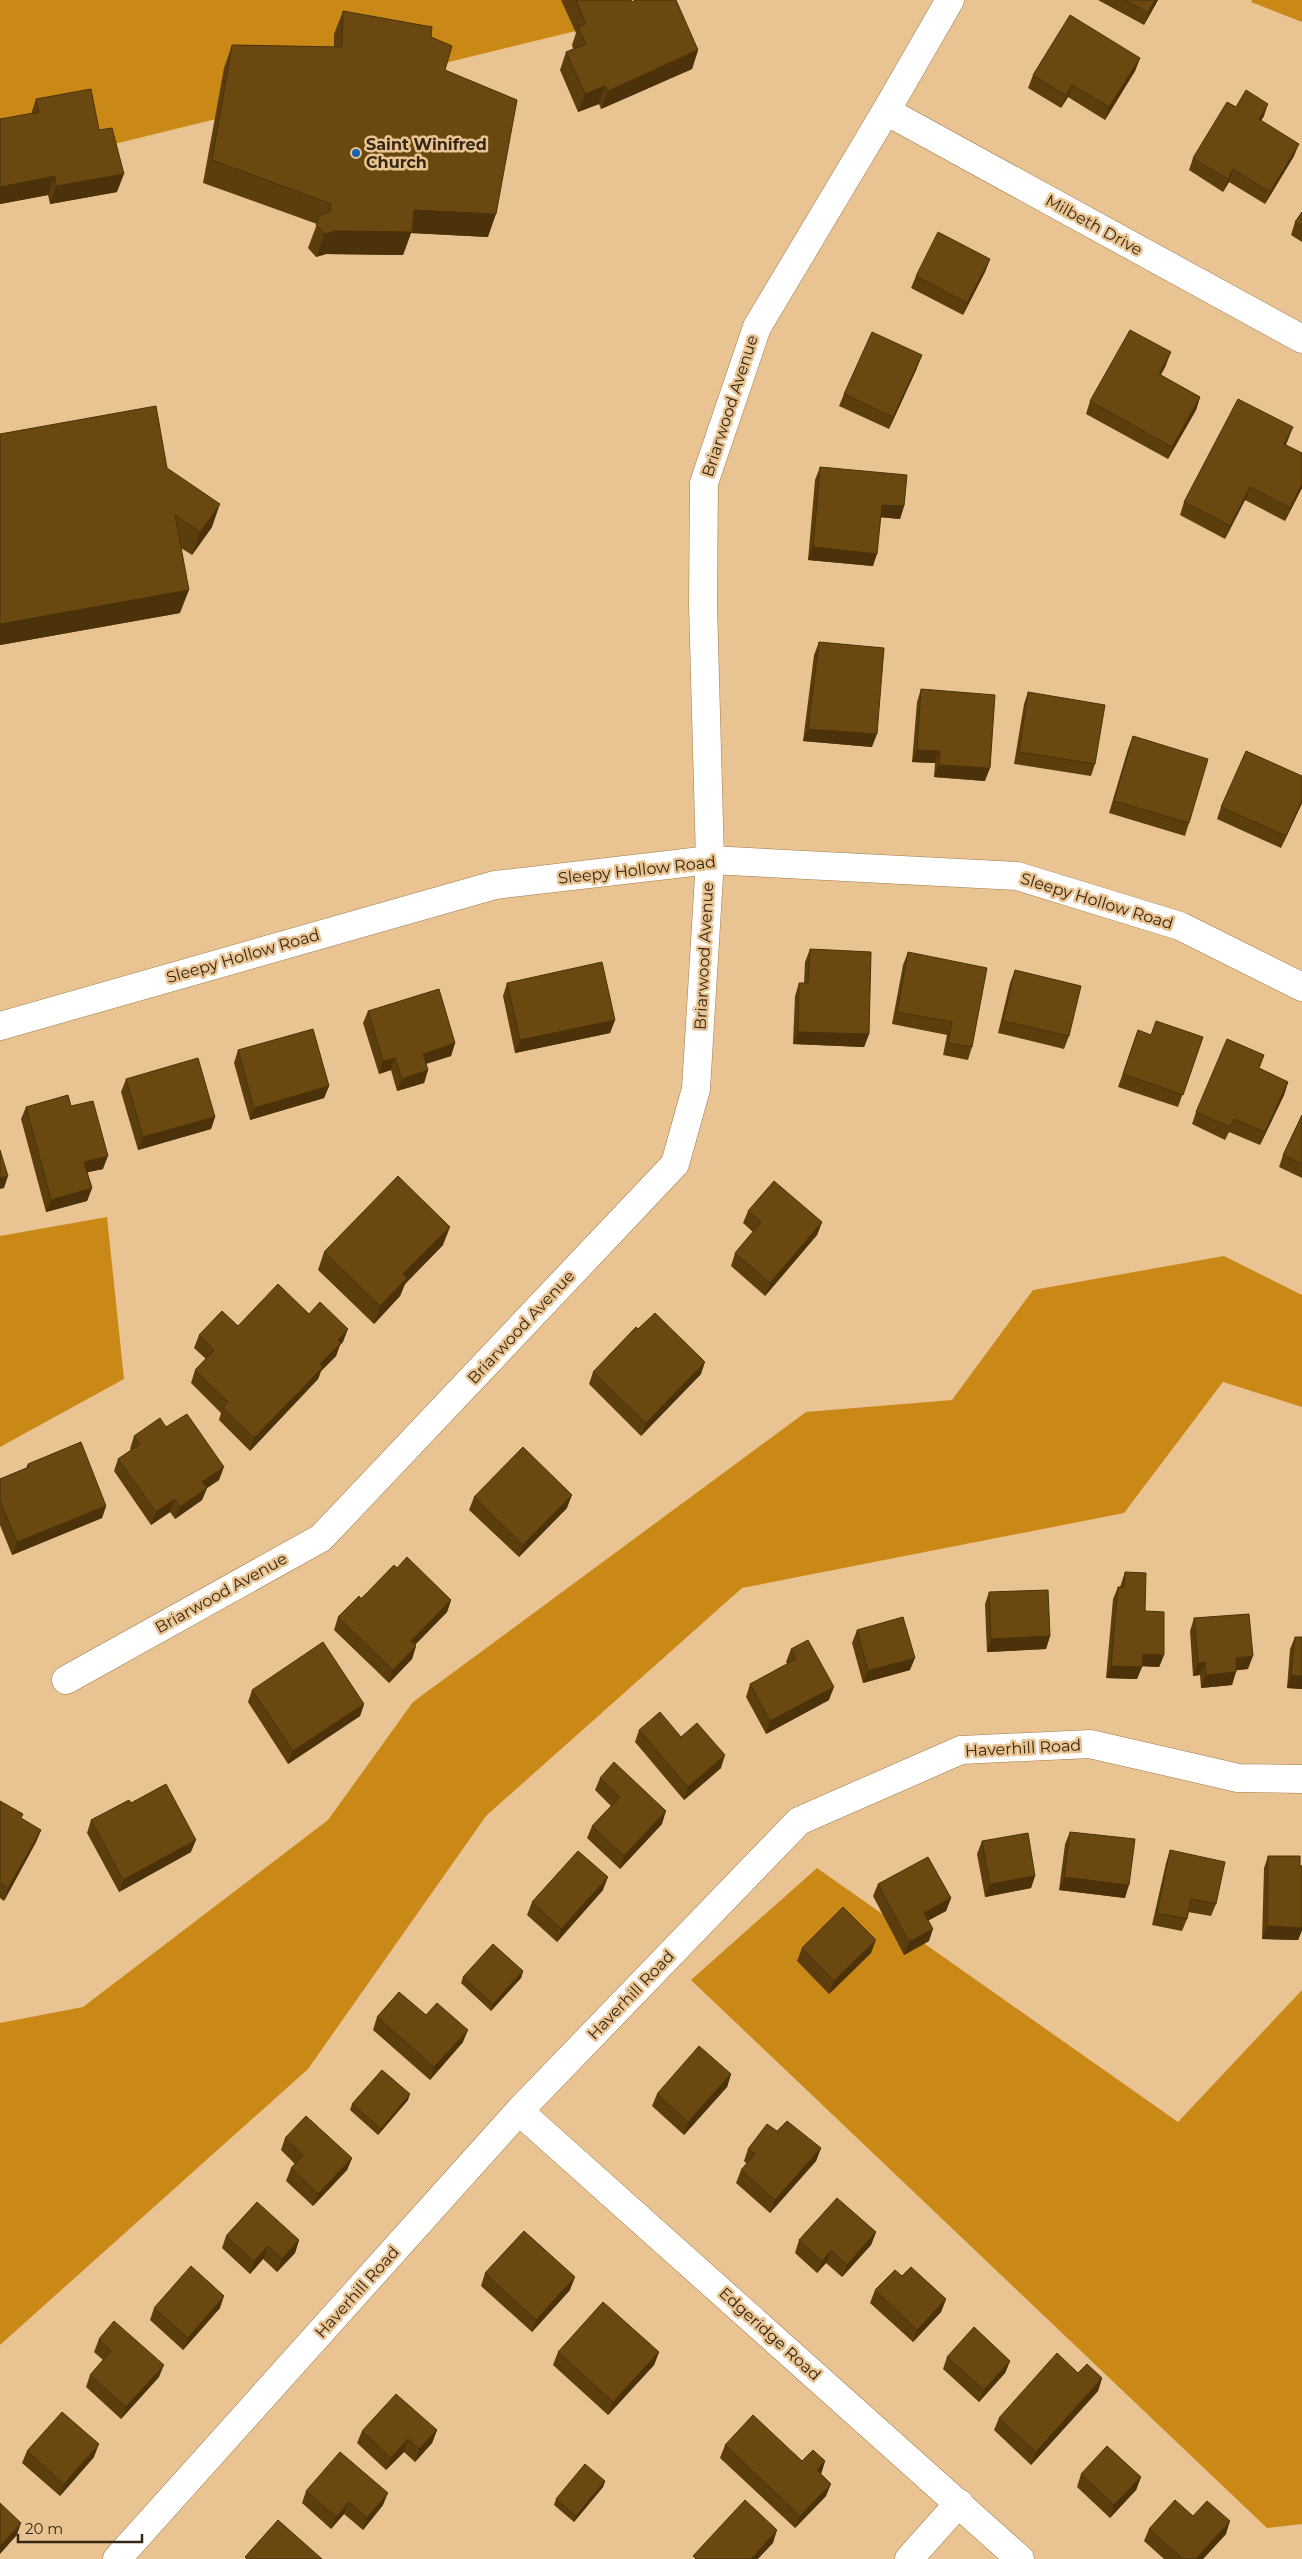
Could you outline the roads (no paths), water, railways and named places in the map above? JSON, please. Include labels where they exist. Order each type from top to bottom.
[{"type":"street","name":"Briarwood Avenue","points":[[66,1680],[321,1538],[675,1164],[696,1089],[710,860],[703,604],[704,483],[757,327],[950,0]]},
{"type":"street","name":"Milbeth Drive","points":[[886,111],[1302,339]]},
{"type":"street","name":"Sleepy Hollow Road","points":[[0,1026],[495,884],[710,860],[1017,876],[1180,926],[1302,987]]},
{"type":"street","name":"Haverhill Road","points":[[117,2559],[519,2111],[799,1821],[961,1750],[1090,1744],[1238,1778],[1302,1779]]},
{"type":"street","name":"Edgeridge Road","points":[[519,2111],[1020,2559]]},
{"type":"street","points":[[909,2559],[959,2503]]},
{"type":"place","name":"Saint Winifred Church","points":[[356,153]]}]
